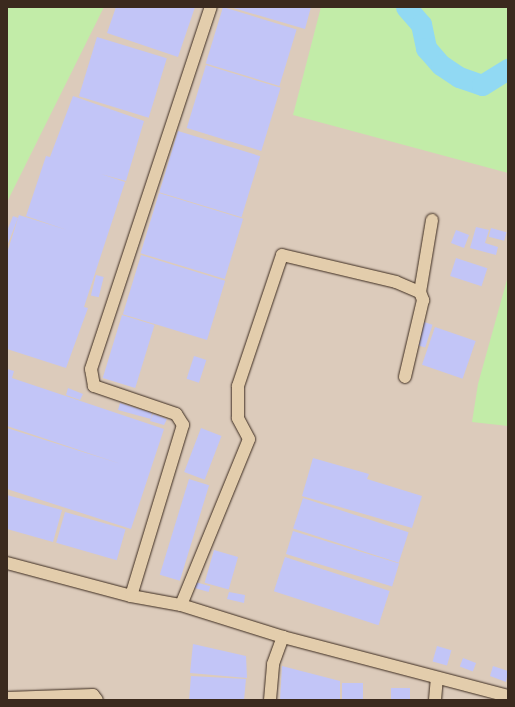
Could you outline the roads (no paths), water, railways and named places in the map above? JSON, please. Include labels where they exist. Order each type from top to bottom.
[{"type":"street","points":[[131,596],[183,424],[176,414],[165,409],[94,386],[91,369],[211,7]]},
{"type":"street","points":[[405,377],[423,300],[420,292],[432,220]]},
{"type":"street","points":[[181,605],[248,439],[238,418],[238,386],[282,255],[396,282],[420,292]]},
{"type":"street","points":[[7,563],[131,596],[181,605],[284,637],[437,679],[508,696]]},
{"type":"street","points":[[270,700],[273,664],[284,637]]},
{"type":"street","points":[[435,700],[437,679]]},
{"type":"street","points":[[7,698],[93,695],[98,700]]},
{"type":"waterway","points":[[406,7],[421,24],[426,48],[441,65],[459,77],[482,85],[508,69]]}]
